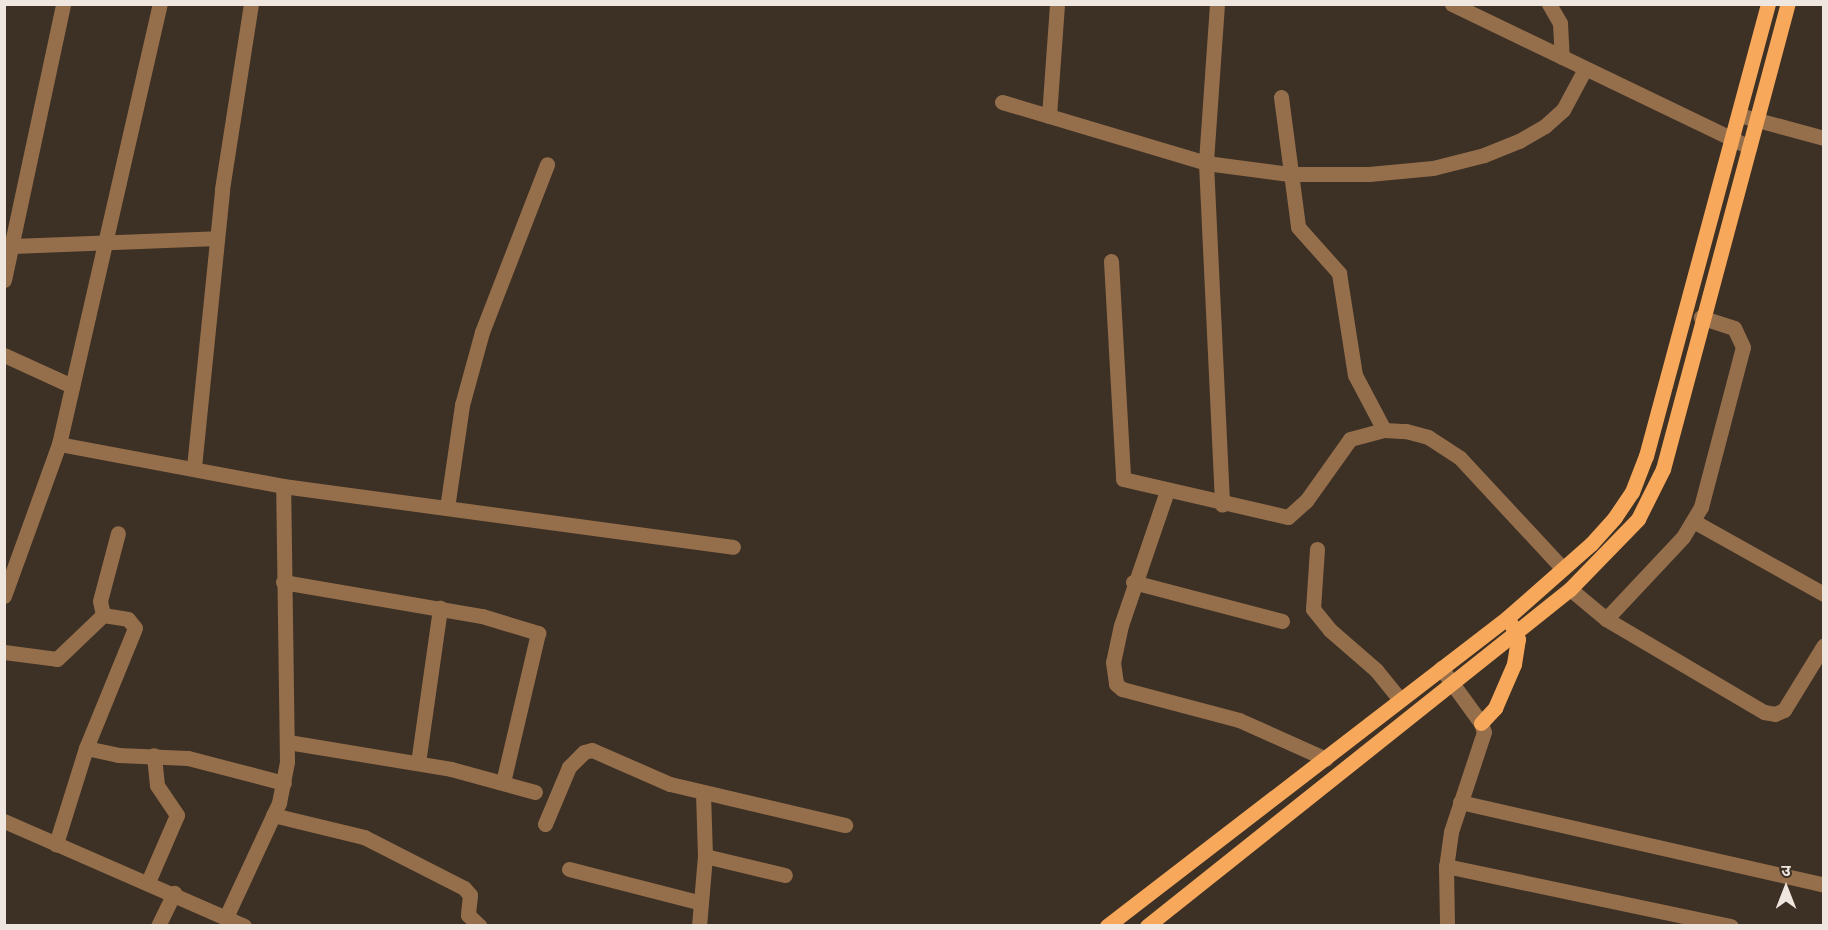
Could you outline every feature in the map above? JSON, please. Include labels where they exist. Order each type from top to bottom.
[{"type":"main road","points":[[1147,926],[1455,684],[1615,517],[1632,492],[1646,456],[1768,4]]},
{"type":"main road","points":[[1107,926],[1441,669],[1570,589],[1609,553],[1651,498],[1663,469],[1701,316],[1788,4]]},
{"type":"main road","points":[[1481,723],[1495,708],[1514,664],[1512,624]]},
{"type":"street","points":[[4,280],[63,4]]},
{"type":"street","points":[[4,596],[59,444],[160,4]]},
{"type":"street","points":[[194,466],[217,238],[251,4]]},
{"type":"street","points":[[1049,116],[1057,4]]},
{"type":"street","points":[[1216,4],[1206,163],[1222,504]]},
{"type":"street","points":[[1452,4],[1731,142],[1749,147]]},
{"type":"street","points":[[1549,4],[1560,22],[1562,57]]},
{"type":"street","points":[[1002,102],[1206,163],[1289,174],[1369,174],[1433,168],[1484,155],[1545,126],[1563,110],[1585,69]]},
{"type":"street","points":[[1281,97],[1289,174],[1298,227],[1339,273],[1355,375],[1384,430]]},
{"type":"street","points":[[1739,115],[1824,138]]},
{"type":"street","points":[[447,508],[462,405],[482,332],[547,164]]},
{"type":"street","points":[[8,255],[105,242],[217,238]]},
{"type":"street","points":[[1111,261],[1120,473],[1130,483],[1278,517],[1296,514],[1350,439],[1384,430],[1417,434],[1446,447],[1563,569]]},
{"type":"street","points":[[1606,619],[1695,522],[1713,470],[1743,346],[1734,328],[1701,316]]},
{"type":"street","points":[[4,355],[72,386]]},
{"type":"street","points":[[59,444],[194,466],[284,486],[733,548]]},
{"type":"street","points":[[227,915],[273,816],[284,783],[288,742],[283,582],[284,486]]},
{"type":"street","points":[[1167,490],[1133,582],[1113,662],[1116,684],[1122,689],[1239,720],[1326,759]]},
{"type":"street","points":[[1695,522],[1824,594]]},
{"type":"street","points":[[103,615],[100,601],[118,533]]},
{"type":"street","points":[[1317,549],[1313,609],[1330,630],[1376,670],[1400,700]]},
{"type":"street","points":[[283,582],[512,622],[538,633],[503,782]]},
{"type":"street","points":[[1133,582],[1282,621]]},
{"type":"street","points":[[1570,589],[1606,619],[1764,712],[1775,714],[1784,710],[1824,645]]},
{"type":"street","points":[[418,763],[440,608]]},
{"type":"street","points":[[4,652],[57,658],[103,615]]},
{"type":"street","points":[[56,844],[87,748],[135,636],[133,624],[128,619],[103,615]]},
{"type":"street","points":[[1441,669],[1455,684],[1481,723],[1483,740],[1460,801],[1446,866],[1447,926]]},
{"type":"street","points":[[288,742],[418,763],[503,782],[535,792]]},
{"type":"street","points":[[87,748],[118,755],[188,758],[284,783]]},
{"type":"street","points":[[545,824],[569,766],[592,750],[653,778],[845,825]]},
{"type":"street","points":[[148,882],[177,815],[157,785],[154,755]]},
{"type":"street","points":[[699,926],[705,856],[703,792]]},
{"type":"street","points":[[1460,801],[1824,885]]},
{"type":"street","points":[[273,816],[364,837],[464,888],[470,895],[468,915],[480,926]]},
{"type":"street","points":[[4,821],[227,915],[244,926]]},
{"type":"street","points":[[705,856],[785,875]]},
{"type":"street","points":[[1446,866],[1731,926]]},
{"type":"street","points":[[568,869],[701,903]]},
{"type":"street","points":[[158,926],[174,893]]}]
